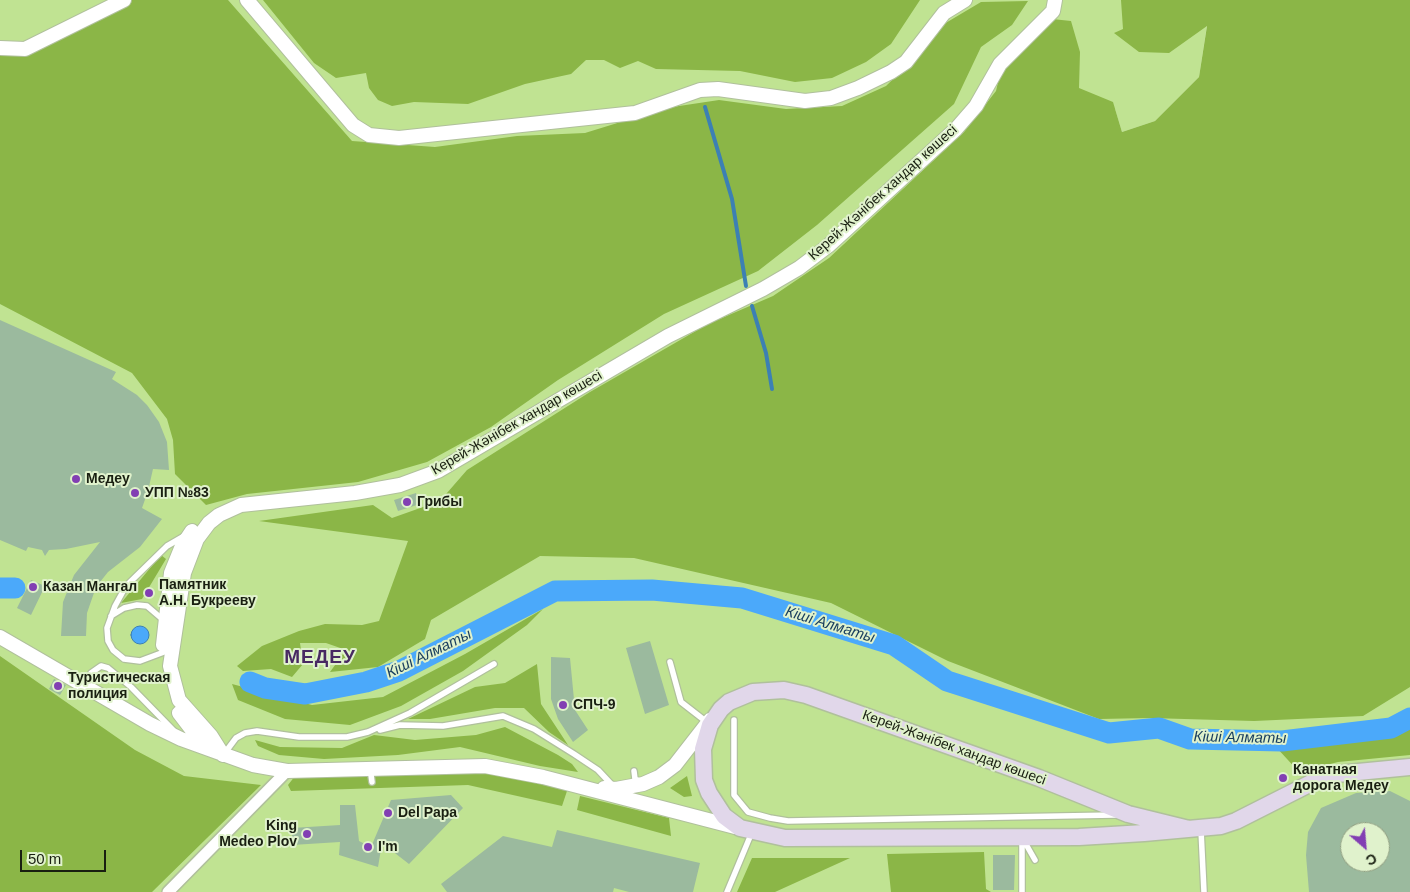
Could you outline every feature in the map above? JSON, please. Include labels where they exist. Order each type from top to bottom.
[{"type":"main road","name":"Керей-Жәнібек хандар көшесі","points":[[1195,829],[1128,814],[1039,778],[806,695],[784,690],[753,692],[740,696],[721,709],[705,738],[703,773],[709,793],[717,808],[746,830],[786,838],[1079,837],[1195,829],[1221,826],[1236,821],[1321,778],[1337,774],[1410,767]]},
{"type":"street","points":[[0,48],[25,49],[63,32],[124,0]]},
{"type":"street","points":[[248,0],[353,125],[368,135],[399,138],[635,113],[700,90],[718,89],[805,101],[831,98],[858,88],[891,72],[906,62],[944,13],[965,0]]},
{"type":"street","name":"Керей-Жәнібек хандар көшесі","points":[[206,749],[180,714],[167,692],[162,670],[184,573],[199,530],[219,515],[241,505],[355,493],[400,485],[438,471],[668,336],[763,289],[799,268],[828,246],[956,129],[976,106],[1000,64],[1053,11],[1054,0]]},
{"type":"street","points":[[0,637],[181,739],[222,755]]},
{"type":"street","name":"Керей-Жәнібек хандар көшесі","points":[[167,651],[179,700],[211,736],[222,755],[253,765],[287,771],[371,775],[485,766],[519,771],[746,830]]},
{"type":"street","name":"Керей-Жәнібек хандар көшесі","points":[[569,785],[616,789],[643,784],[659,777],[675,765],[721,709]]},
{"type":"street","points":[[168,892],[287,771]]},
{"type":"lane","points":[[167,651],[140,661],[124,659],[113,650],[108,641],[107,628],[126,586],[167,546],[199,530]]},
{"type":"lane","points":[[111,616],[124,608],[136,604],[147,606],[161,618]]},
{"type":"lane","points":[[670,662],[682,702],[708,723]]},
{"type":"lane","points":[[368,732],[410,713],[494,664]]},
{"type":"lane","points":[[94,691],[89,683],[91,673],[101,666],[108,668],[131,687],[181,739]]},
{"type":"lane","points":[[222,755],[236,738],[245,733],[257,731],[299,737],[347,737],[400,725],[443,726],[503,716],[534,729],[574,754],[598,770],[616,789]]},
{"type":"lane","points":[[734,720],[734,794],[748,812],[788,821],[1128,814]]},
{"type":"lane","points":[[634,771],[635,779],[643,784]]},
{"type":"lane","points":[[1195,829],[1204,892]]},
{"type":"lane","points":[[728,892],[746,830]]},
{"type":"lane","points":[[1022,837],[1035,860]]},
{"type":"lane","points":[[1022,837],[1022,892]]},
{"type":"green space","points":[[0,0],[1149,0],[1207,25],[1199,77],[1155,121],[1122,132],[1115,109],[1085,163],[1410,630],[1410,892],[0,892]]},
{"type":"green space","points":[[129,0],[228,0],[352,141],[435,147],[517,136],[585,133],[666,108],[719,100],[786,109],[842,106],[886,86],[920,53],[944,24],[981,2],[1028,1],[1012,25],[981,47],[954,104],[817,225],[758,271],[664,314],[558,380],[491,427],[427,462],[358,482],[247,494],[206,505],[175,474],[173,440],[167,419],[132,373],[0,304],[0,54]]},
{"type":"green space","points":[[263,0],[920,0],[891,44],[866,62],[832,78],[795,82],[740,71],[656,69],[638,61],[620,68],[604,60],[586,60],[571,74],[525,84],[468,104],[414,102],[392,106],[378,100],[369,88],[366,73],[336,78],[314,63]]},
{"type":"green space","points":[[1121,0],[1410,0],[1410,687],[1363,716],[1254,721],[1150,718],[1099,719],[948,661],[831,603],[634,558],[540,556],[431,620],[425,639],[378,667],[330,672],[346,650],[326,643],[300,643],[303,664],[292,677],[271,669],[243,671],[237,666],[262,646],[299,631],[325,624],[362,625],[379,621],[408,541],[259,521],[373,505],[392,518],[440,501],[467,470],[590,392],[708,324],[773,296],[829,258],[964,132],[996,91],[1000,74],[1052,19],[1071,21],[1080,52],[1079,88],[1113,102],[1122,132],[1155,121],[1199,77],[1207,26],[1169,53],[1139,52],[1114,33],[1123,29]]},
{"type":"green space","points":[[161,555],[166,559],[142,599],[121,603]]},
{"type":"green space","points":[[543,609],[527,625],[463,671],[401,706],[350,725],[285,719],[238,700],[232,684],[312,705],[383,697],[465,654]]},
{"type":"green space","points":[[0,656],[135,750],[184,776],[261,785],[152,892],[0,892]]},
{"type":"green space","points":[[537,664],[541,704],[568,745],[549,732],[524,708],[495,708],[430,719],[408,719],[475,687],[505,683]]},
{"type":"green space","points":[[1410,724],[1410,755],[1338,762],[1299,772],[1276,747],[1393,732]]},
{"type":"green space","points":[[505,727],[558,755],[572,764],[578,772],[540,766],[460,747],[398,755],[324,759],[279,755],[258,746],[255,740],[280,747],[342,748],[374,735],[415,740],[476,735]]},
{"type":"green space","points":[[452,766],[569,785],[562,806],[468,785],[291,791],[288,785],[299,771]]},
{"type":"green space","points":[[687,776],[692,796],[684,797],[670,788]]},
{"type":"green space","points":[[580,796],[669,818],[671,836],[577,810]]},
{"type":"green space","points":[[984,852],[986,889],[991,892],[891,892],[887,854]]},
{"type":"green space","points":[[752,858],[850,858],[775,892],[737,892]]},
{"type":"water","points":[[140,626],[146,629],[149,635],[146,641],[140,644],[134,641],[131,635],[134,629]]},
{"type":"building","name":"Медеу","points":[[0,320],[116,372],[112,379],[137,395],[147,405],[159,422],[167,442],[169,470],[153,469],[142,508],[162,519],[140,547],[108,572],[96,587],[87,613],[86,636],[61,636],[63,602],[74,575],[100,542],[66,549],[49,550],[45,556],[42,550],[28,547],[26,551],[0,540]]},
{"type":"building","name":"Грибы","points":[[416,493],[420,504],[398,511],[394,500]]},
{"type":"building","points":[[31,580],[45,586],[31,615],[17,608]]},
{"type":"building","points":[[650,641],[669,705],[645,714],[626,648]]},
{"type":"building","name":"СПЧ-9","points":[[551,657],[570,658],[575,710],[588,730],[573,742],[558,719],[551,699]]},
{"type":"building","name":"Туристическая полиция","points":[[54,679],[66,685],[60,695],[49,689]]},
{"type":"building","points":[[1390,791],[1410,801],[1410,892],[1309,892],[1306,855],[1308,832],[1321,808],[1356,793]]},
{"type":"building","points":[[451,795],[463,808],[409,864],[382,843],[378,867],[339,855],[340,842],[292,845],[292,828],[340,825],[340,805],[355,805],[359,841],[371,847],[391,800]]},
{"type":"building","points":[[557,830],[700,863],[693,892],[629,892],[614,888],[613,892],[447,892],[441,884],[503,836],[552,847]]},
{"type":"building","points":[[993,855],[1015,855],[1014,890],[993,890]]},
{"type":"waterway","points":[[705,107],[732,199],[746,286]]},
{"type":"waterway","points":[[752,306],[766,353],[772,389]]},
{"type":"waterway","name":"Кіші Алматы","points":[[0,588],[15,588]]},
{"type":"waterway","name":"Кіші Алматы","points":[[250,682],[265,688],[305,694],[366,682],[399,671],[555,591],[652,590],[742,598],[894,645],[947,681],[1109,733],[1159,728],[1190,739],[1282,741],[1391,728],[1410,718]]},
{"type":"place","name":"Медеу","points":[[76,479]]},
{"type":"place","name":"УПП №83","points":[[135,493]]},
{"type":"place","name":"Грибы","points":[[407,502]]},
{"type":"place","name":"Казан Мангал","points":[[33,587]]},
{"type":"place","name":"Памятник А.Н. Букрееву","points":[[149,593]]},
{"type":"place","name":"Туристическая полиция","points":[[58,686]]},
{"type":"place","name":"СПЧ-9","points":[[563,705]]},
{"type":"place","name":"Канатная дорога Медеу","points":[[1283,778]]},
{"type":"place","name":"Del Papa","points":[[388,813]]},
{"type":"place","name":"King Medeo Plov","points":[[307,834]]},
{"type":"place","name":"I'm","points":[[368,847]]},
{"type":"district","name":"МЕДЕУ","points":[[320,658]]}]
